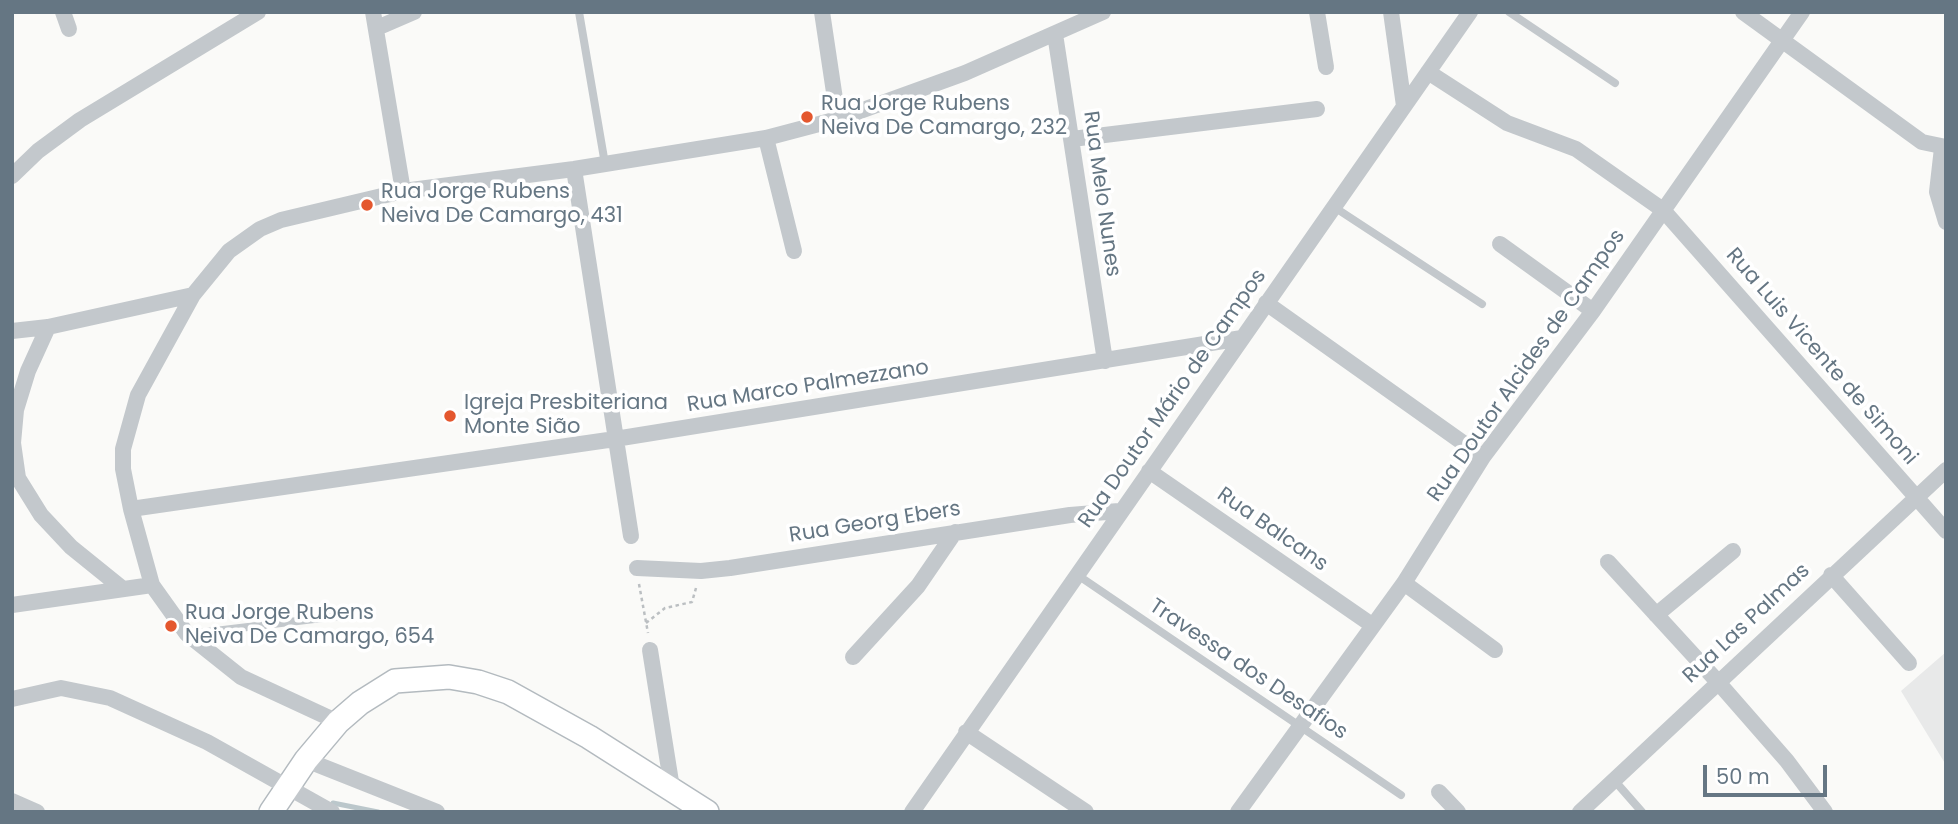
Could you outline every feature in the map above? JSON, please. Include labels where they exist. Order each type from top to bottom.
[{"type":"street","points":[[63,12],[69,29]]},
{"type":"street","points":[[12,176],[38,151],[80,120],[258,12]]},
{"type":"street","points":[[403,191],[375,20],[414,12]]},
{"type":"street","points":[[822,12],[838,119]]},
{"type":"street","points":[[338,722],[241,677],[187,634],[152,585],[131,509],[123,468],[123,449],[142,386],[192,295],[229,251],[260,229],[298,215],[403,191],[574,169],[766,138],[838,119],[965,73],[1103,12]]},
{"type":"street","points":[[1317,12],[1326,67]]},
{"type":"street","points":[[1391,12],[1404,106]]},
{"type":"street","name":"Rua Doutor Mário de Campos","points":[[912,812],[1119,511],[1470,12]]},
{"type":"street","points":[[1743,12],[1922,142],[1944,147],[1937,192],[1946,222]]},
{"type":"street","name":"Rua Doutor Alcides de Campos","points":[[1238,812],[1404,583],[1483,457],[1593,311],[1802,12]]},
{"type":"street","name":"Rua Melo Nunes","points":[[1055,34],[1105,361]]},
{"type":"street","name":"Rua Luis Vicente de Simoni","points":[[1428,72],[1507,122],[1576,149],[1663,210],[1946,531]]},
{"type":"street","points":[[1072,139],[1317,109]]},
{"type":"street","points":[[766,138],[794,251]]},
{"type":"street","points":[[574,169],[631,536]]},
{"type":"street","points":[[1500,244],[1593,311]]},
{"type":"street","points":[[12,331],[48,327],[192,295]]},
{"type":"street","points":[[1266,303],[1483,457]]},
{"type":"street","points":[[48,327],[16,410],[13,443],[18,478],[41,515],[71,547],[122,589]]},
{"type":"street","name":"Rua Marco Palmezzano","points":[[131,509],[615,439],[1242,338]]},
{"type":"street","name":"Rua Las Palmas","points":[[1580,812],[1830,575],[1946,470]]},
{"type":"street","name":"Rua Balcans","points":[[1149,471],[1372,625]]},
{"type":"street","name":"Rua Georg Ebers","points":[[636,568],[701,571],[955,532],[1119,511]]},
{"type":"street","points":[[853,657],[918,586],[955,532]]},
{"type":"street","points":[[1656,615],[1732,551]]},
{"type":"street","points":[[1608,562],[1787,761],[1825,812]]},
{"type":"street","points":[[1830,575],[1909,663]]},
{"type":"street","points":[[1404,583],[1495,650]]},
{"type":"street","points":[[12,605],[152,585]]},
{"type":"street","points":[[650,650],[672,788]]},
{"type":"street","points":[[271,812],[306,760],[338,722],[360,703],[395,681],[449,677],[478,682],[508,692],[566,724],[707,812]]},
{"type":"street","points":[[12,699],[61,688],[110,698],[207,742],[332,812]]},
{"type":"street","points":[[966,732],[1086,812]]},
{"type":"street","points":[[306,760],[437,812]]},
{"type":"street","points":[[1439,792],[1458,812]]},
{"type":"street","points":[[12,801],[37,812]]},
{"type":"lane","points":[[579,12],[605,164]]},
{"type":"lane","points":[[1509,12],[1615,83]]},
{"type":"lane","points":[[1334,207],[1482,304]]},
{"type":"lane","name":"Travessa dos Desafios","points":[[1076,574],[1401,795]]},
{"type":"lane","points":[[187,634],[363,613]]},
{"type":"lane","points":[[1614,780],[1642,812]]},
{"type":"path","points":[[636,568],[650,650]]},
{"type":"path","points":[[646,623],[665,608],[692,602],[701,571]]},
{"type":"shaded area","points":[[1946,652],[1946,765],[1901,691]]},
{"type":"waterway","points":[[333,803],[378,812]]},
{"type":"place","name":"Rua Jorge Rubens Neiva De Camargo, 232","points":[[807,117]]},
{"type":"place","name":"Rua Jorge Rubens Neiva De Camargo, 431","points":[[367,205]]},
{"type":"place","name":"Igreja Presbiteriana Monte Sião","points":[[450,416]]},
{"type":"place","name":"Rua Jorge Rubens Neiva De Camargo, 654","points":[[171,626]]}]
